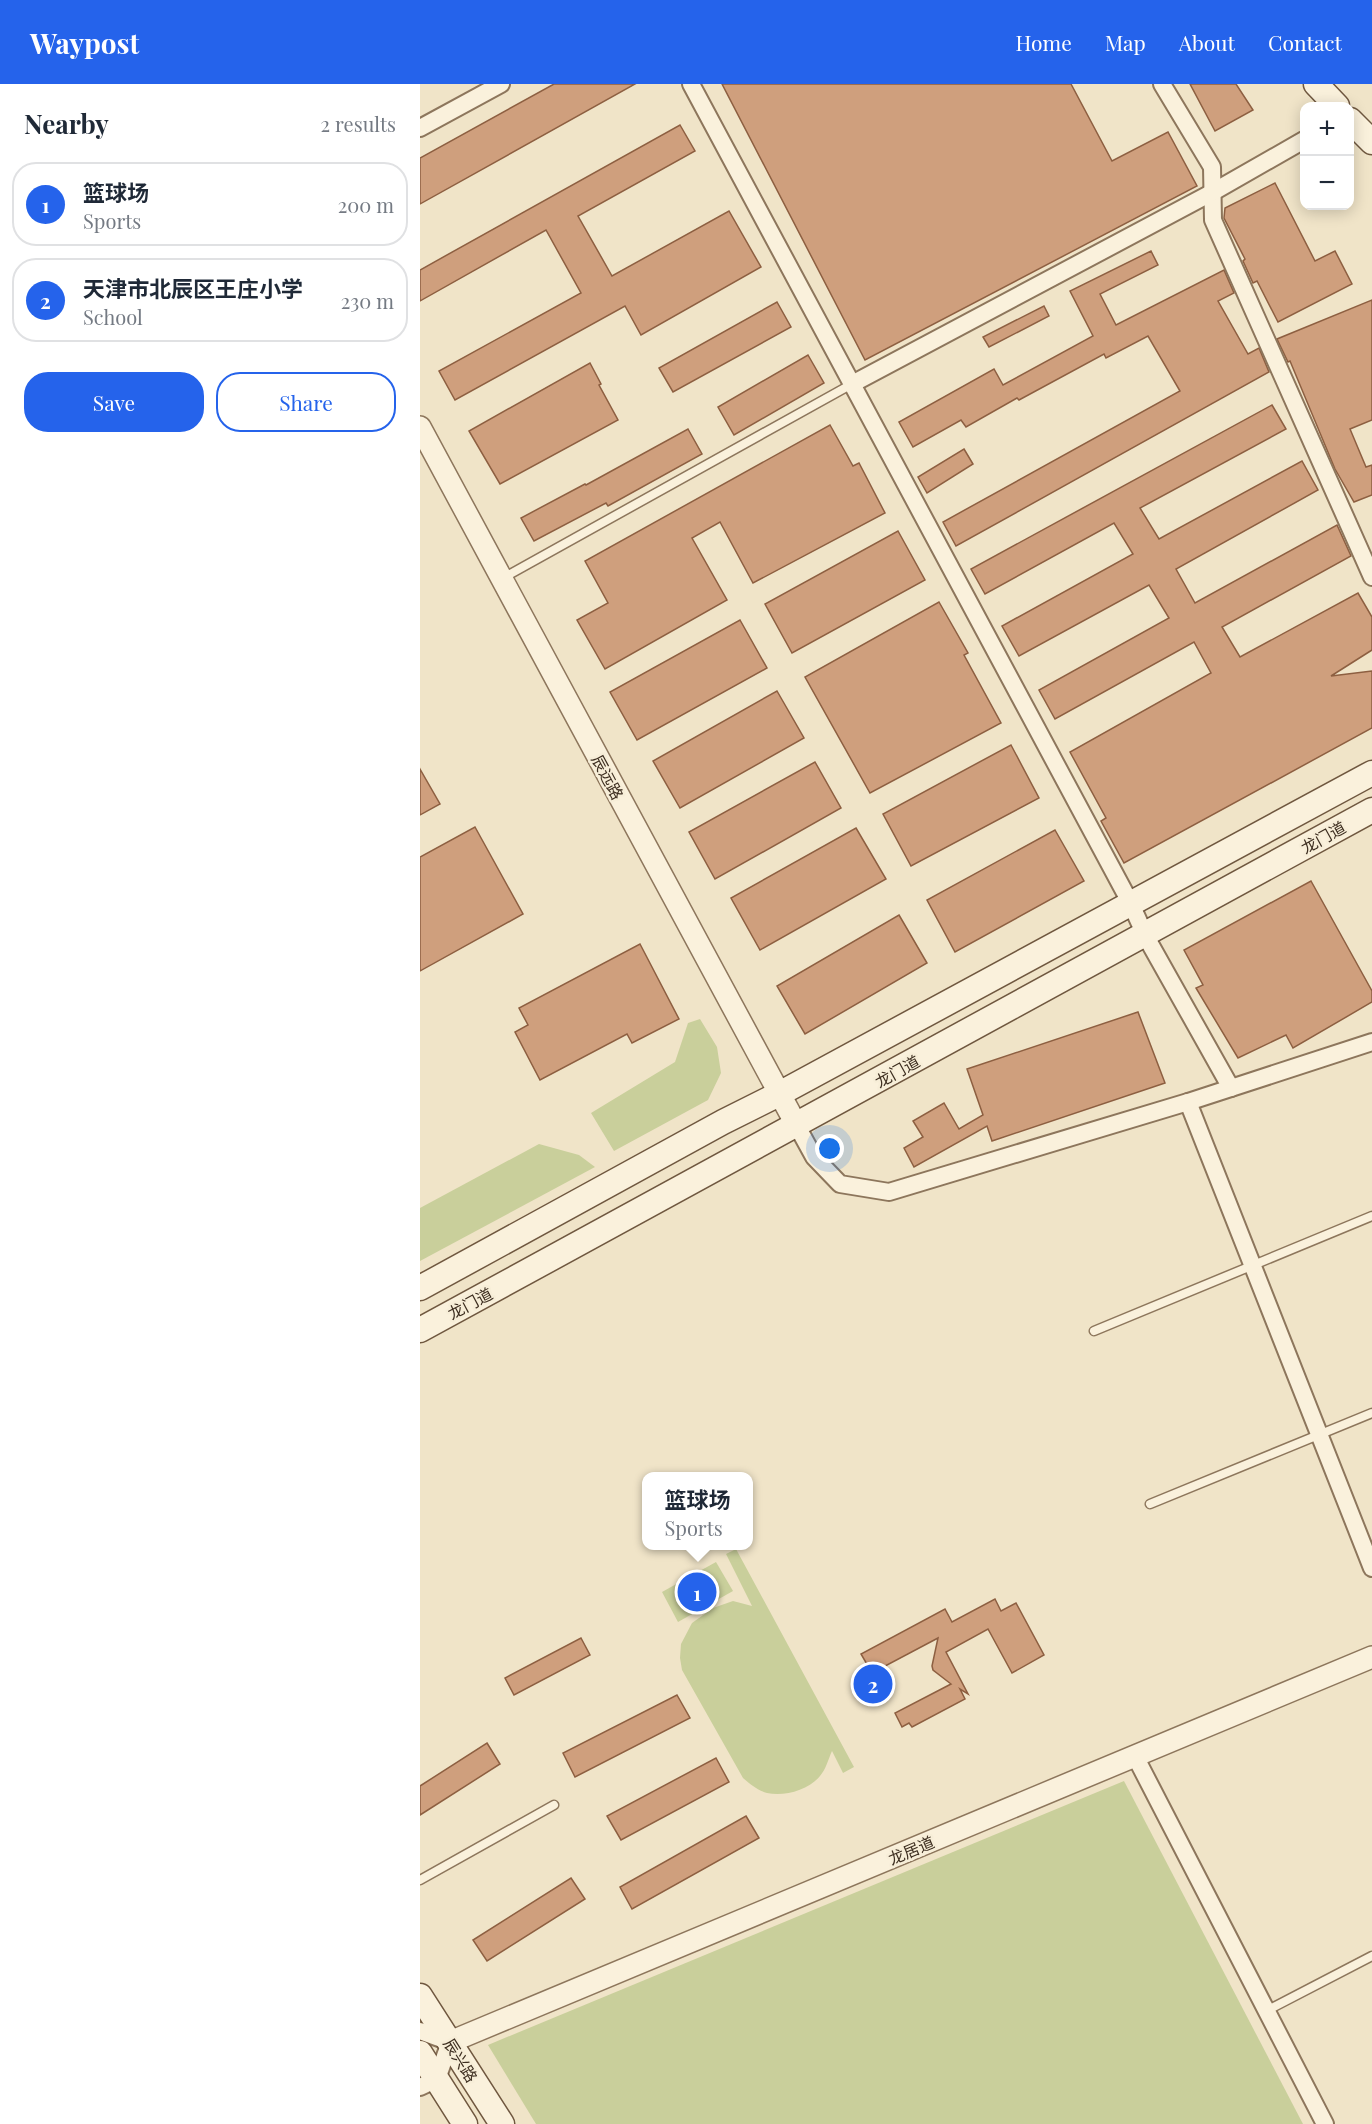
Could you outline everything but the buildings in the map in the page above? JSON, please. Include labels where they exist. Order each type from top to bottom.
[{"type":"main road","points":[[1316,84],[1333,102]]},
{"type":"main road","points":[[1354,124],[1372,142]]},
{"type":"main road","name":"龙门道","points":[[420,1288],[723,1122],[779,1094],[1372,773]]},
{"type":"main road","name":"龙门道","points":[[420,1330],[1372,810]]},
{"type":"main road","name":"辰兴路","points":[[420,1996],[502,2124]]},
{"type":"main road","name":"辰兴路","points":[[420,2053],[428,2083],[465,2124]]},
{"type":"street","points":[[420,128],[501,84]]},
{"type":"street","points":[[691,84],[1131,904],[1145,935],[1231,1088]]},
{"type":"street","points":[[1162,84],[1212,167],[1213,220],[1372,577]]},
{"type":"street","points":[[852,384],[1213,192],[1300,143]]},
{"type":"street","name":"辰远路","points":[[420,427],[797,1126]]},
{"type":"street","points":[[797,1126],[814,1157],[840,1184],[889,1192],[1231,1088],[1372,1042]]},
{"type":"street","points":[[1188,1101],[1372,1568]]},
{"type":"street","name":"龙居道","points":[[450,2042],[1372,1657]]},
{"type":"street","points":[[1135,1756],[1325,2124]]},
{"type":"street","points":[[420,2031],[450,2042],[428,2083]]},
{"type":"lane","points":[[502,579],[852,384]]},
{"type":"lane","points":[[1094,1331],[1372,1216]]},
{"type":"lane","points":[[1150,1504],[1372,1413]]},
{"type":"lane","points":[[420,1880],[554,1805]]},
{"type":"lane","points":[[1266,2012],[1372,1956]]},
{"type":"green space","points":[[700,1019],[717,1047],[721,1073],[708,1100],[614,1151],[591,1113],[675,1062],[688,1023]]},
{"type":"green space","points":[[539,1144],[579,1155],[595,1167],[420,1261],[420,1208]]},
{"type":"green space","points":[[737,1550],[854,1767],[843,1773],[832,1751],[824,1770],[815,1781],[803,1789],[781,1794],[767,1793],[757,1789],[743,1778],[682,1670],[680,1658],[681,1644],[692,1623],[713,1608],[733,1601],[752,1606],[726,1554]]},
{"type":"green space","points":[[716,1562],[733,1591],[678,1622],[662,1592]]},
{"type":"green space","points":[[1124,1781],[1303,2124],[536,2124],[488,2045]]},
{"type":"place","name":"篮球场","points":[[697,1592]]},
{"type":"place","name":"天津市北辰区王庄小学","points":[[873,1684]]}]
